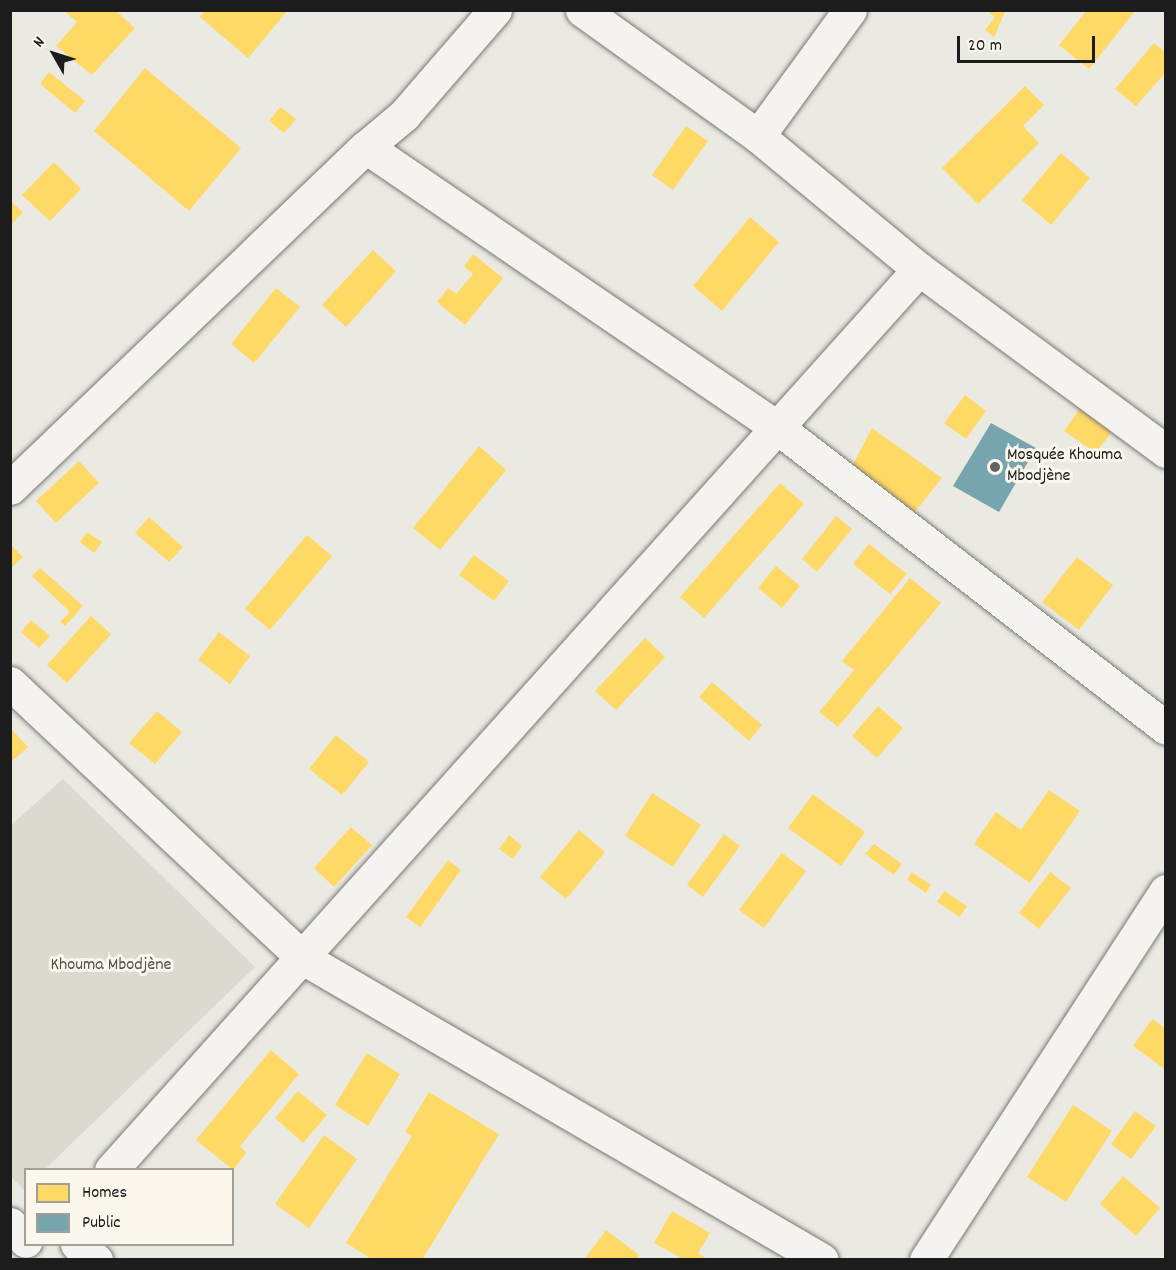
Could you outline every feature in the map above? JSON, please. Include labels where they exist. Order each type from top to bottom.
[{"type":"street","points":[[10,488],[366,147],[404,116],[495,10]]},
{"type":"street","points":[[582,10],[758,136],[919,269],[1166,451]]},
{"type":"street","points":[[758,136],[850,10]]},
{"type":"street","points":[[366,147],[778,428],[1166,728]]},
{"type":"street","points":[[113,1168],[919,269]]},
{"type":"street","points":[[10,683],[303,958],[822,1260]]},
{"type":"street","points":[[926,1260],[1166,891]]},
{"type":"street","points":[[10,1224],[24,1239]]},
{"type":"street","points":[[78,1246],[96,1260]]},
{"type":"green space","name":"Khouma Mbodjène","points":[[63,779],[255,967],[46,1168],[24,1168],[24,1190],[10,1175],[11,825]]},
{"type":"building: Homes","points":[[63,10],[115,10],[135,28],[92,75],[56,46],[77,22]]},
{"type":"building: Homes","points":[[205,10],[288,10],[248,58],[200,17]]},
{"type":"building: Homes","points":[[986,10],[1006,10],[994,37],[985,30],[995,17]]},
{"type":"building: Homes","points":[[1087,10],[1136,10],[1089,69],[1059,45]]},
{"type":"building: Homes","points":[[1154,43],[1166,53],[1166,72],[1136,106],[1115,89]]},
{"type":"building: Homes","points":[[145,68],[241,148],[189,211],[94,131]]},
{"type":"building: Homes","points":[[49,72],[85,101],[75,113],[40,84]]},
{"type":"building: Homes","points":[[1025,86],[1044,105],[1023,126],[1039,143],[978,204],[942,168]]},
{"type":"building: Homes","points":[[280,107],[296,119],[284,133],[269,121]]},
{"type":"building: Homes","points":[[686,126],[708,141],[673,190],[652,175]]},
{"type":"building: Homes","points":[[1061,153],[1090,178],[1051,225],[1022,200]]},
{"type":"building: Homes","points":[[54,162],[81,189],[50,221],[22,195]]},
{"type":"building: Homes","points":[[10,201],[23,212],[10,226]]},
{"type":"building: Homes","points":[[750,217],[779,242],[722,311],[693,286]]},
{"type":"building: Homes","points":[[373,250],[396,271],[346,327],[322,305]]},
{"type":"building: Homes","points":[[473,254],[503,278],[465,325],[437,302],[448,288],[456,294],[473,274],[464,266]]},
{"type":"building: Homes","points":[[276,288],[300,307],[254,363],[231,344]]},
{"type":"building: Homes","points":[[965,395],[986,411],[966,439],[944,423]]},
{"type":"building: Homes","points":[[1080,408],[1112,431],[1096,453],[1064,431]]},
{"type":"building: Homes","points":[[872,428],[942,478],[914,513],[851,468]]},
{"type":"building: Homes","points":[[479,446],[506,470],[440,550],[413,528]]},
{"type":"building: Homes","points":[[79,461],[99,483],[56,523],[36,501]]},
{"type":"building: Homes","points":[[780,483],[804,504],[704,618],[680,597]]},
{"type":"building: Homes","points":[[836,516],[852,529],[817,572],[802,559]]},
{"type":"building: Homes","points":[[149,517],[183,547],[169,562],[135,533]]},
{"type":"building: Homes","points":[[87,532],[102,542],[94,553],[80,542]]},
{"type":"building: Homes","points":[[307,535],[332,556],[270,630],[245,609]]},
{"type":"building: Homes","points":[[10,544],[23,557],[10,569]]},
{"type":"building: Homes","points":[[869,544],[907,574],[890,594],[853,564]]},
{"type":"building: Homes","points":[[474,555],[509,581],[494,601],[459,575]]},
{"type":"building: Homes","points":[[1077,557],[1113,585],[1079,630],[1042,602]]},
{"type":"building: Homes","points":[[776,566],[800,586],[782,608],[758,588]]},
{"type":"building: Homes","points":[[40,568],[83,606],[65,626],[60,622],[70,612],[32,576]]},
{"type":"building: Homes","points":[[910,578],[941,603],[838,727],[819,712],[854,670],[842,661]]},
{"type":"building: Homes","points":[[91,616],[111,634],[67,683],[47,665]]},
{"type":"building: Homes","points":[[31,620],[50,636],[39,648],[21,632]]},
{"type":"building: Homes","points":[[219,632],[250,656],[230,684],[198,660]]},
{"type":"building: Homes","points":[[645,638],[665,657],[616,710],[595,691]]},
{"type":"building: Homes","points":[[712,682],[762,725],[749,741],[699,697]]},
{"type":"building: Homes","points":[[878,706],[903,728],[877,758],[852,736]]},
{"type":"building: Homes","points":[[157,711],[182,732],[155,764],[129,743]]},
{"type":"building: Homes","points":[[10,728],[28,747],[10,763]]},
{"type":"building: Homes","points":[[336,735],[369,762],[342,795],[309,769]]},
{"type":"building: Homes","points":[[1049,790],[1080,811],[1030,883],[974,844],[996,812],[1021,830]]},
{"type":"building: Homes","points":[[652,793],[701,825],[673,867],[625,836]]},
{"type":"building: Homes","points":[[813,794],[865,832],[841,866],[788,828]]},
{"type":"building: Homes","points":[[351,827],[372,845],[334,887],[314,868]]},
{"type":"building: Homes","points":[[579,830],[605,852],[566,899],[540,877]]},
{"type":"building: Homes","points":[[724,834],[740,846],[703,897],[687,885]]},
{"type":"building: Homes","points":[[509,835],[522,846],[513,859],[499,849]]},
{"type":"building: Homes","points":[[874,844],[902,864],[894,875],[865,854]]},
{"type":"building: Homes","points":[[782,853],[806,871],[764,928],[739,910]]},
{"type":"building: Homes","points":[[448,860],[461,870],[420,927],[406,917]]},
{"type":"building: Homes","points":[[912,872],[931,885],[926,893],[907,880]]},
{"type":"building: Homes","points":[[1050,872],[1071,888],[1039,929],[1019,913]]},
{"type":"building: Homes","points":[[944,891],[967,906],[960,917],[937,902]]},
{"type":"building: Homes","points":[[1152,1019],[1166,1029],[1166,1070],[1133,1046]]},
{"type":"building: Homes","points":[[271,1050],[299,1074],[240,1146],[246,1153],[234,1169],[196,1140]]},
{"type":"building: Homes","points":[[367,1053],[400,1074],[368,1126],[335,1105]]},
{"type":"building: Homes","points":[[298,1091],[327,1115],[303,1143],[275,1118]]},
{"type":"building: Homes","points":[[429,1092],[499,1134],[422,1260],[373,1260],[346,1243],[412,1136],[405,1132]]},
{"type":"building: Homes","points":[[1073,1105],[1112,1131],[1066,1202],[1027,1177]]},
{"type":"building: Homes","points":[[1135,1111],[1156,1126],[1131,1159],[1111,1144]]},
{"type":"building: Homes","points":[[324,1135],[357,1159],[309,1228],[275,1204]]},
{"type":"building: Homes","points":[[1123,1176],[1160,1208],[1136,1236],[1100,1204]]},
{"type":"building: Homes","points":[[672,1211],[710,1233],[698,1253],[709,1260],[685,1260],[654,1243]]},
{"type":"building: Homes","points":[[606,1230],[639,1255],[636,1260],[584,1260]]},
{"type":"building: Public","name":"Mosquée Khouma Mbodjène","points":[[991,423],[1036,448],[999,512],[953,486]]},
{"type":"place","name":"Mosquée Khouma Mbodjène","points":[[995,467]]}]
